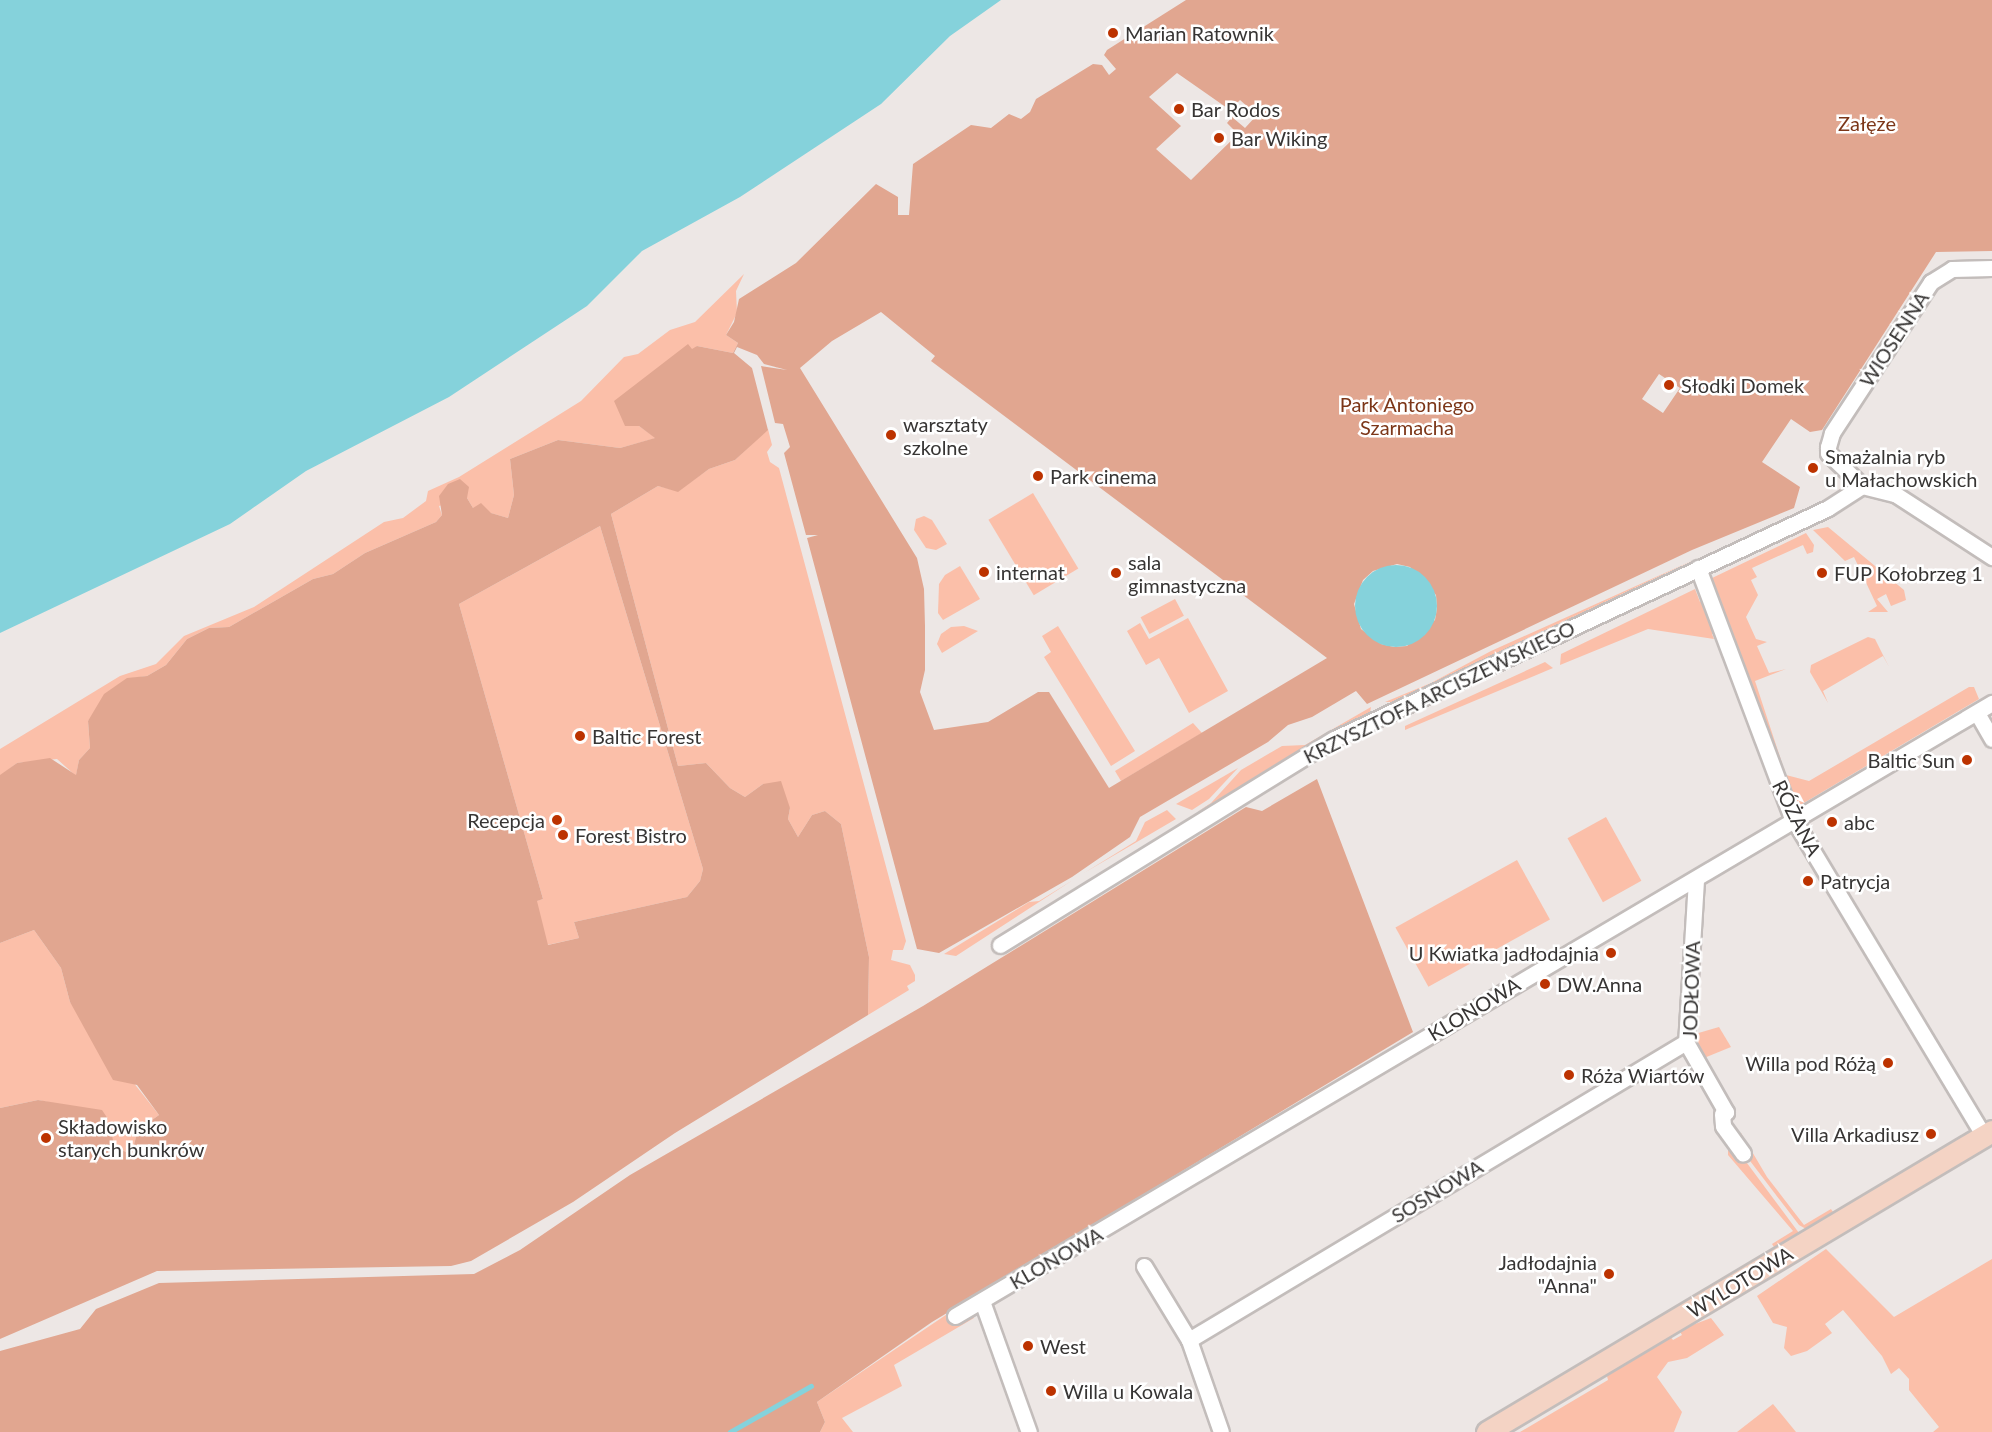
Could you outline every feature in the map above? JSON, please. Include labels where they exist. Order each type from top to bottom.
[{"type":"street","name":"WIOSENNA","points":[[1862,486],[1828,453],[1832,433],[1931,282],[1952,269],[1992,268]]},
{"type":"street","points":[[1862,486],[1895,494],[1992,557]]},
{"type":"street","name":"KRZYSZTOFA ARCISZEWSKIEGO","points":[[1000,945],[1334,739],[1699,571],[1828,508],[1862,486]]},
{"type":"street","name":"RÓŻANA","points":[[1699,571],[1795,821],[1988,1133]]},
{"type":"street","name":"KLONOWA","points":[[955,1316],[1992,703]]},
{"type":"street","points":[[1977,712],[1992,739]]},
{"type":"street","name":"JODŁOWA","points":[[1696,880],[1686,1042],[1726,1112],[1722,1114],[1724,1126],[1743,1154]]},
{"type":"street","name":"SOSNOWA","points":[[1189,1340],[1686,1042]]},
{"type":"street","name":"WYLOTOWA","points":[[1487,1432],[1988,1133]]},
{"type":"street","points":[[1144,1266],[1189,1340],[1221,1432]]},
{"type":"street","points":[[982,1301],[1029,1432]]},
{"type":"shaded area","points":[[744,274],[736,291],[737,313],[726,335],[738,343],[733,353],[697,346],[639,426],[656,438],[620,448],[558,440],[510,459],[514,495],[508,518],[473,508],[467,498],[439,506],[442,515],[436,522],[365,553],[333,574],[313,579],[229,627],[209,628],[187,639],[166,665],[147,676],[127,679],[88,721],[90,748],[79,760],[76,776],[57,759],[17,763],[0,776],[0,749],[120,676],[156,664],[184,636],[254,607],[384,522],[403,518],[426,501],[428,491],[459,477],[581,401],[624,357],[638,354],[670,330],[695,322]]},
{"type":"shaded area","points":[[768,429],[772,445],[767,452],[770,462],[779,468],[906,941],[903,950],[893,950],[891,960],[910,965],[915,975],[915,981],[907,986],[909,990],[868,1015],[869,957],[841,824],[825,811],[812,815],[798,837],[788,819],[790,808],[763,784],[745,797],[730,788],[706,763],[678,766],[611,514],[658,486],[678,491],[709,469],[735,460]]},
{"type":"shaded area","points":[[1033,493],[1078,568],[1034,595],[988,520]]},
{"type":"shaded area","points":[[924,516],[932,520],[947,544],[936,550],[926,548],[914,530],[916,519]]},
{"type":"shaded area","name":"Baltic Forest","points":[[600,526],[703,869],[700,881],[687,897],[574,922],[579,938],[547,945],[536,901],[543,899],[459,604]]},
{"type":"shaded area","points":[[1828,527],[1904,590],[1906,600],[1891,606],[1886,594],[1877,599],[1888,612],[1868,612],[1877,606],[1854,557],[1845,561],[1813,530]]},
{"type":"shaded area","points":[[1806,533],[1814,545],[1813,552],[1807,554],[1803,545],[1752,568],[1757,577],[1751,580],[1758,595],[1746,617],[1756,639],[1767,642],[1757,646],[1769,673],[1786,669],[1755,681],[1783,766],[1777,768],[1710,579]]},
{"type":"shaded area","points":[[1696,559],[1393,702],[1385,702],[1431,683],[1491,651]]},
{"type":"shaded area","points":[[960,566],[980,599],[943,620],[938,613],[939,584],[945,575]]},
{"type":"shaded area","points":[[1695,589],[1700,602],[1705,600],[1717,632],[1712,634],[1714,639],[1648,629],[1560,665],[1561,654]]},
{"type":"shaded area","points":[[1175,599],[1184,616],[1149,634],[1141,617]]},
{"type":"shaded area","points":[[1188,618],[1228,691],[1189,713],[1159,658],[1146,665],[1127,631],[1140,623],[1149,639]]},
{"type":"shaded area","points":[[964,626],[978,631],[942,653],[937,644],[941,634],[951,627]]},
{"type":"shaded area","points":[[1058,626],[1135,751],[1111,766],[1044,657],[1051,652],[1042,636]]},
{"type":"shaded area","points":[[1868,637],[1875,639],[1889,667],[1883,656],[1823,691],[1828,703],[1810,672],[1811,665]]},
{"type":"shaded area","points":[[1545,662],[1553,668],[1405,730],[1405,726]]},
{"type":"shaded area","points":[[1969,687],[1974,687],[1979,699],[1797,807],[1793,805],[1778,770],[1784,768],[1786,775],[1809,781]]},
{"type":"shaded area","points":[[1371,707],[1370,713],[1197,812],[1211,803],[1241,770],[1282,746],[1305,745]]},
{"type":"shaded area","points":[[1193,723],[1202,733],[1121,781],[1115,771]]},
{"type":"shaded area","points":[[1238,768],[1209,799],[1192,810],[1176,804]]},
{"type":"shaded area","points":[[1167,810],[1176,819],[1084,873],[1136,841],[1145,822]]},
{"type":"shaded area","points":[[1606,817],[1641,881],[1603,902],[1568,838]]},
{"type":"shaded area","points":[[1517,860],[1550,919],[1428,987],[1395,927]]},
{"type":"shaded area","points":[[1073,880],[956,956],[944,954],[1029,902],[1039,901]]},
{"type":"shaded area","points":[[34,930],[61,968],[70,1002],[159,1115],[138,1130],[133,1148],[126,1152],[114,1146],[100,1126],[57,1104],[38,1100],[0,1108],[0,943]]},
{"type":"shaded area","points":[[1719,1027],[1731,1047],[1704,1058],[1695,1044],[1695,1034]]},
{"type":"shaded area","points":[[1741,1133],[1767,1177],[1804,1225],[1831,1209],[1833,1212],[1806,1229],[1799,1225],[1744,1153],[1736,1135]]},
{"type":"shaded area","points":[[1728,1144],[1741,1155],[1799,1233],[1774,1247],[1772,1244],[1793,1231],[1728,1155]]},
{"type":"shaded area","points":[[1826,1249],[1894,1317],[1992,1259],[1992,1432],[1933,1432],[1939,1427],[1909,1390],[1909,1379],[1899,1368],[1891,1374],[1882,1356],[1843,1310],[1825,1324],[1832,1333],[1807,1351],[1791,1356],[1784,1348],[1787,1327],[1773,1323],[1757,1296]]},
{"type":"shaded area","points":[[968,1300],[974,1318],[894,1365],[902,1386],[842,1418],[853,1432],[820,1432],[825,1422],[817,1402]]},
{"type":"shaded area","points":[[1711,1318],[1724,1335],[1687,1358],[1668,1362],[1657,1377],[1682,1412],[1674,1432],[1520,1432],[1608,1380],[1607,1376],[1670,1336],[1673,1340],[1682,1335],[1679,1330]]},
{"type":"shaded area","points":[[1773,1404],[1796,1432],[1737,1432]]},
{"type":"green space","points":[[1186,0],[1992,0],[1992,251],[1936,252],[1822,430],[1810,432],[1791,419],[1762,462],[1800,487],[1794,508],[1692,550],[1367,704],[1356,691],[1312,717],[1288,725],[1268,742],[1140,817],[1130,837],[1072,877],[939,953],[917,949],[807,538],[818,535],[806,535],[784,453],[790,447],[783,424],[775,423],[761,366],[787,370],[764,364],[757,355],[737,347],[734,353],[752,368],[768,430],[735,460],[709,469],[678,492],[658,486],[611,514],[678,766],[706,763],[730,788],[745,797],[763,784],[781,781],[790,808],[788,819],[798,837],[812,815],[825,811],[841,824],[869,957],[868,1015],[675,1133],[573,1202],[471,1261],[451,1266],[157,1271],[0,1339],[0,1108],[38,1100],[102,1110],[108,1119],[100,1126],[102,1133],[112,1135],[114,1146],[126,1152],[133,1148],[138,1130],[159,1115],[137,1085],[113,1080],[70,1002],[61,968],[34,930],[0,943],[0,775],[17,763],[50,758],[76,775],[79,760],[90,748],[88,721],[104,694],[127,678],[147,676],[166,665],[187,639],[209,628],[229,627],[313,579],[333,574],[365,553],[436,522],[442,515],[439,496],[448,484],[460,479],[469,487],[467,498],[473,508],[481,503],[491,513],[508,518],[514,495],[510,459],[558,440],[620,448],[655,438],[639,426],[625,426],[614,401],[688,344],[692,349],[697,346],[733,353],[738,343],[726,335],[734,322],[739,299],[796,263],[876,184],[898,197],[898,215],[909,215],[913,164],[971,125],[991,128],[1009,114],[1021,119],[1030,112],[1036,99],[1093,64],[1102,65],[1109,75],[1116,69],[1104,55],[1107,50]],"holes":[[[1177,73],[1230,110],[1240,100],[1257,115],[1245,128],[1232,117],[1227,123],[1238,134],[1191,180],[1156,149],[1181,126],[1149,97]],[[881,312],[935,356],[931,361],[1327,658],[1109,788],[1049,692],[1038,692],[988,722],[934,730],[920,692],[925,670],[925,626],[924,589],[917,558],[800,368],[832,341]],[[1659,374],[1680,388],[1663,413],[1642,399]],[[600,526],[703,869],[700,881],[687,897],[574,922],[579,938],[548,945],[537,901],[543,899],[459,604]],[[1397,564],[1410,567],[1436,595],[1435,620],[1407,646],[1394,647],[1381,644],[1361,629],[1354,604],[1363,580],[1373,571]]]},
{"type":"green space","points":[[1317,779],[1413,1032],[932,1322],[817,1402],[825,1422],[820,1432],[0,1432],[0,1351],[80,1329],[96,1309],[159,1283],[474,1274],[520,1250],[630,1175],[923,1006],[1246,807],[1262,811]]},
{"type":"water","points":[[0,0],[1001,0],[950,36],[881,104],[740,197],[642,251],[587,306],[449,397],[306,471],[230,524],[0,633]]},
{"type":"water","points":[[1396,565],[1412,568],[1425,577],[1434,590],[1437,606],[1434,622],[1425,635],[1412,644],[1396,647],[1380,644],[1367,635],[1358,622],[1355,606],[1358,590],[1367,577],[1380,568]]},
{"type":"waterway","points":[[730,1432],[811,1386]]},
{"type":"place","name":"Marian Ratownik","points":[[1113,33]]},
{"type":"place","name":"Bar Rodos","points":[[1179,109]]},
{"type":"place","name":"Bar Wiking","points":[[1219,138]]},
{"type":"place","name":"Słodki Domek","points":[[1669,385]]},
{"type":"place","name":"warsztaty szkolne","points":[[891,435]]},
{"type":"place","name":"Smażalnia ryb u Małachowskich","points":[[1813,468]]},
{"type":"place","name":"Park cinema","points":[[1038,476]]},
{"type":"place","name":"internat","points":[[984,572]]},
{"type":"place","name":"sala gimnastyczna","points":[[1116,573]]},
{"type":"place","name":"FUP Kołobrzeg 1","points":[[1822,573]]},
{"type":"place","name":"Baltic Forest","points":[[580,736]]},
{"type":"place","name":"Baltic Sun","points":[[1967,760]]},
{"type":"place","name":"Recepcja","points":[[557,820]]},
{"type":"place","name":"abc","points":[[1832,822]]},
{"type":"place","name":"Forest Bistro","points":[[563,835]]},
{"type":"place","name":"Patrycja","points":[[1808,881]]},
{"type":"place","name":"U Kwiatka jadłodajnia","points":[[1611,953]]},
{"type":"place","name":"DW.Anna","points":[[1545,984]]},
{"type":"place","name":"Willa pod Różą","points":[[1888,1063]]},
{"type":"place","name":"Róża Wiartów","points":[[1569,1075]]},
{"type":"place","name":"Villa Arkadiusz","points":[[1931,1134]]},
{"type":"place","name":"Składowisko starych bunkrów","points":[[46,1138]]},
{"type":"place","name":"Jadłodajnia \"Anna\"","points":[[1609,1274]]},
{"type":"place","name":"West","points":[[1028,1346]]},
{"type":"place","name":"Willa u Kowala","points":[[1051,1391]]},
{"type":"park label","name":"Załęże","points":[[1867,123]]},
{"type":"park label","name":"Park Antoniego Szarmacha","points":[[1407,416]]}]
